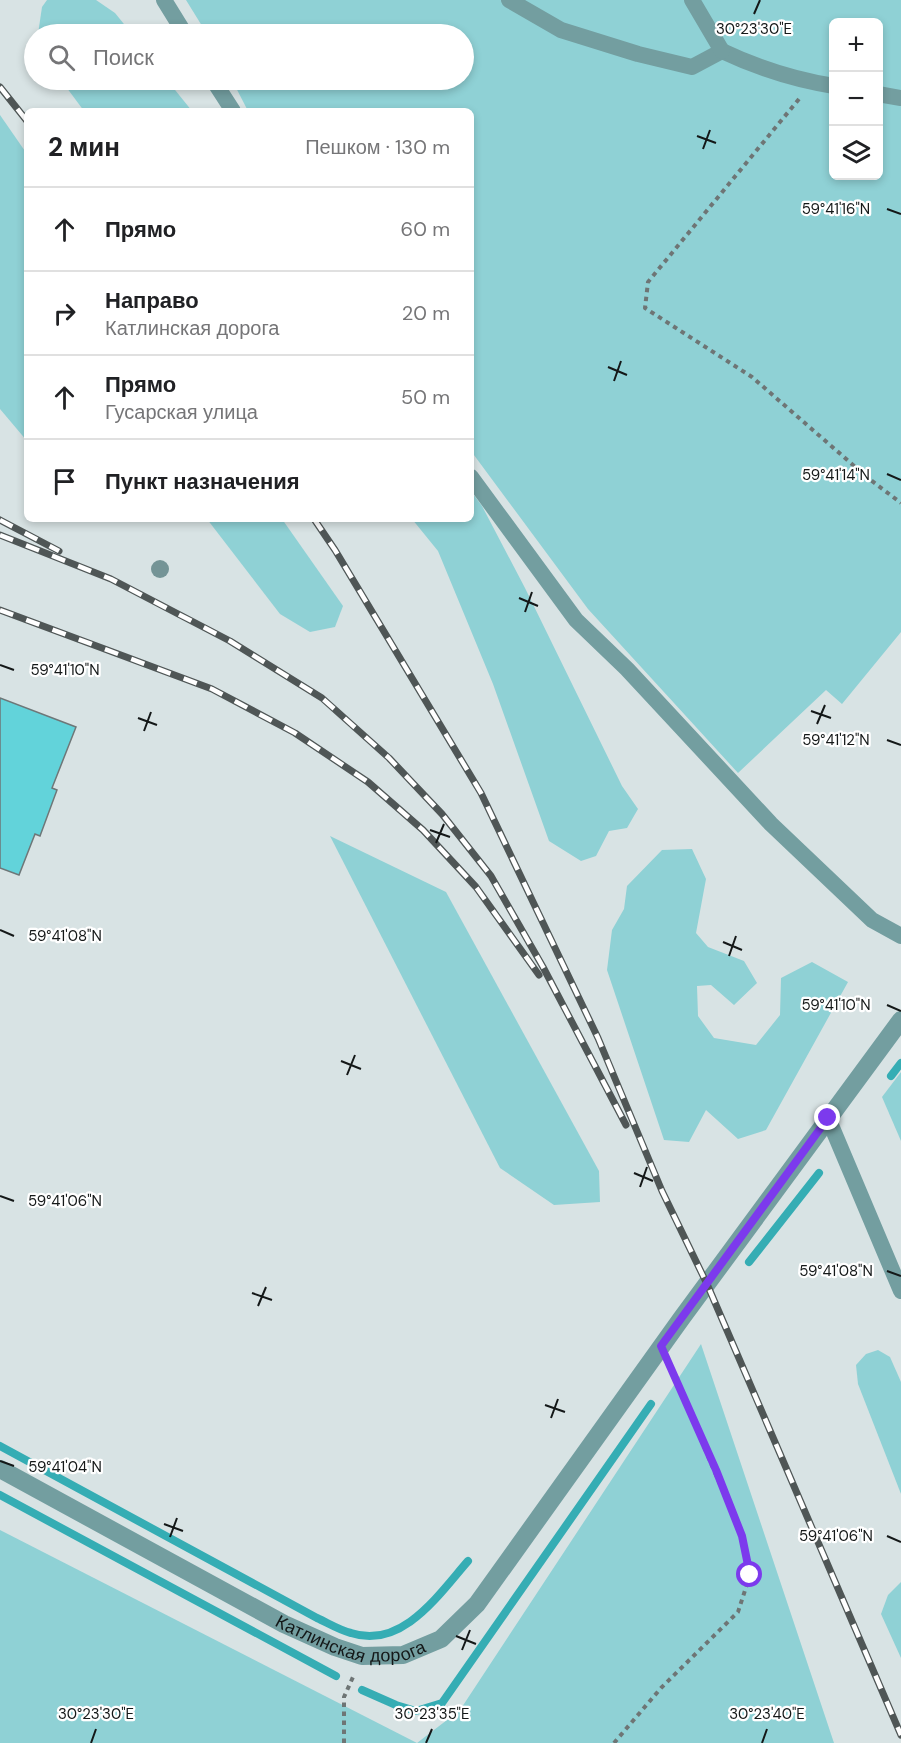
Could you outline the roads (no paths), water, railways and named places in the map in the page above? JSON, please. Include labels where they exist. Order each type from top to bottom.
[{"type":"street","name":"Катлинская дорога","points":[[0,1468],[284,1624],[335,1647],[362,1656],[403,1655],[441,1639],[477,1604],[661,1346],[901,1020]]},
{"type":"lane","points":[[164,0],[179,24]]},
{"type":"lane","points":[[509,0],[561,30],[692,68],[722,51]]},
{"type":"lane","points":[[692,0],[722,51],[753,66],[829,85]]},
{"type":"lane","points":[[219,90],[231,108]]},
{"type":"lane","points":[[883,95],[901,98]]},
{"type":"lane","points":[[474,481],[576,620],[627,669],[771,824],[872,920],[901,936]]},
{"type":"lane","points":[[828,1118],[901,1291]]},
{"type":"waterway","points":[[891,1076],[901,1063]]},
{"type":"waterway","points":[[749,1262],[819,1173]]},
{"type":"waterway","points":[[362,1690],[416,1711],[442,1703],[651,1404]]},
{"type":"waterway","points":[[0,1446],[317,1618],[351,1633],[369,1636],[387,1634],[403,1626],[432,1603],[468,1561]]},
{"type":"waterway","points":[[0,1495],[336,1676]]},
{"type":"railway","points":[[0,87],[24,117]]},
{"type":"railway","points":[[0,520],[59,551]]},
{"type":"railway","points":[[316,522],[481,793],[598,1038],[662,1191],[707,1284],[901,1735]]},
{"type":"railway","points":[[0,535],[111,579],[230,641],[322,698],[389,758],[442,814],[491,876],[543,967],[626,1125]]},
{"type":"railway","points":[[0,610],[212,689],[295,733],[368,782],[423,830],[476,887],[539,975]]}]
